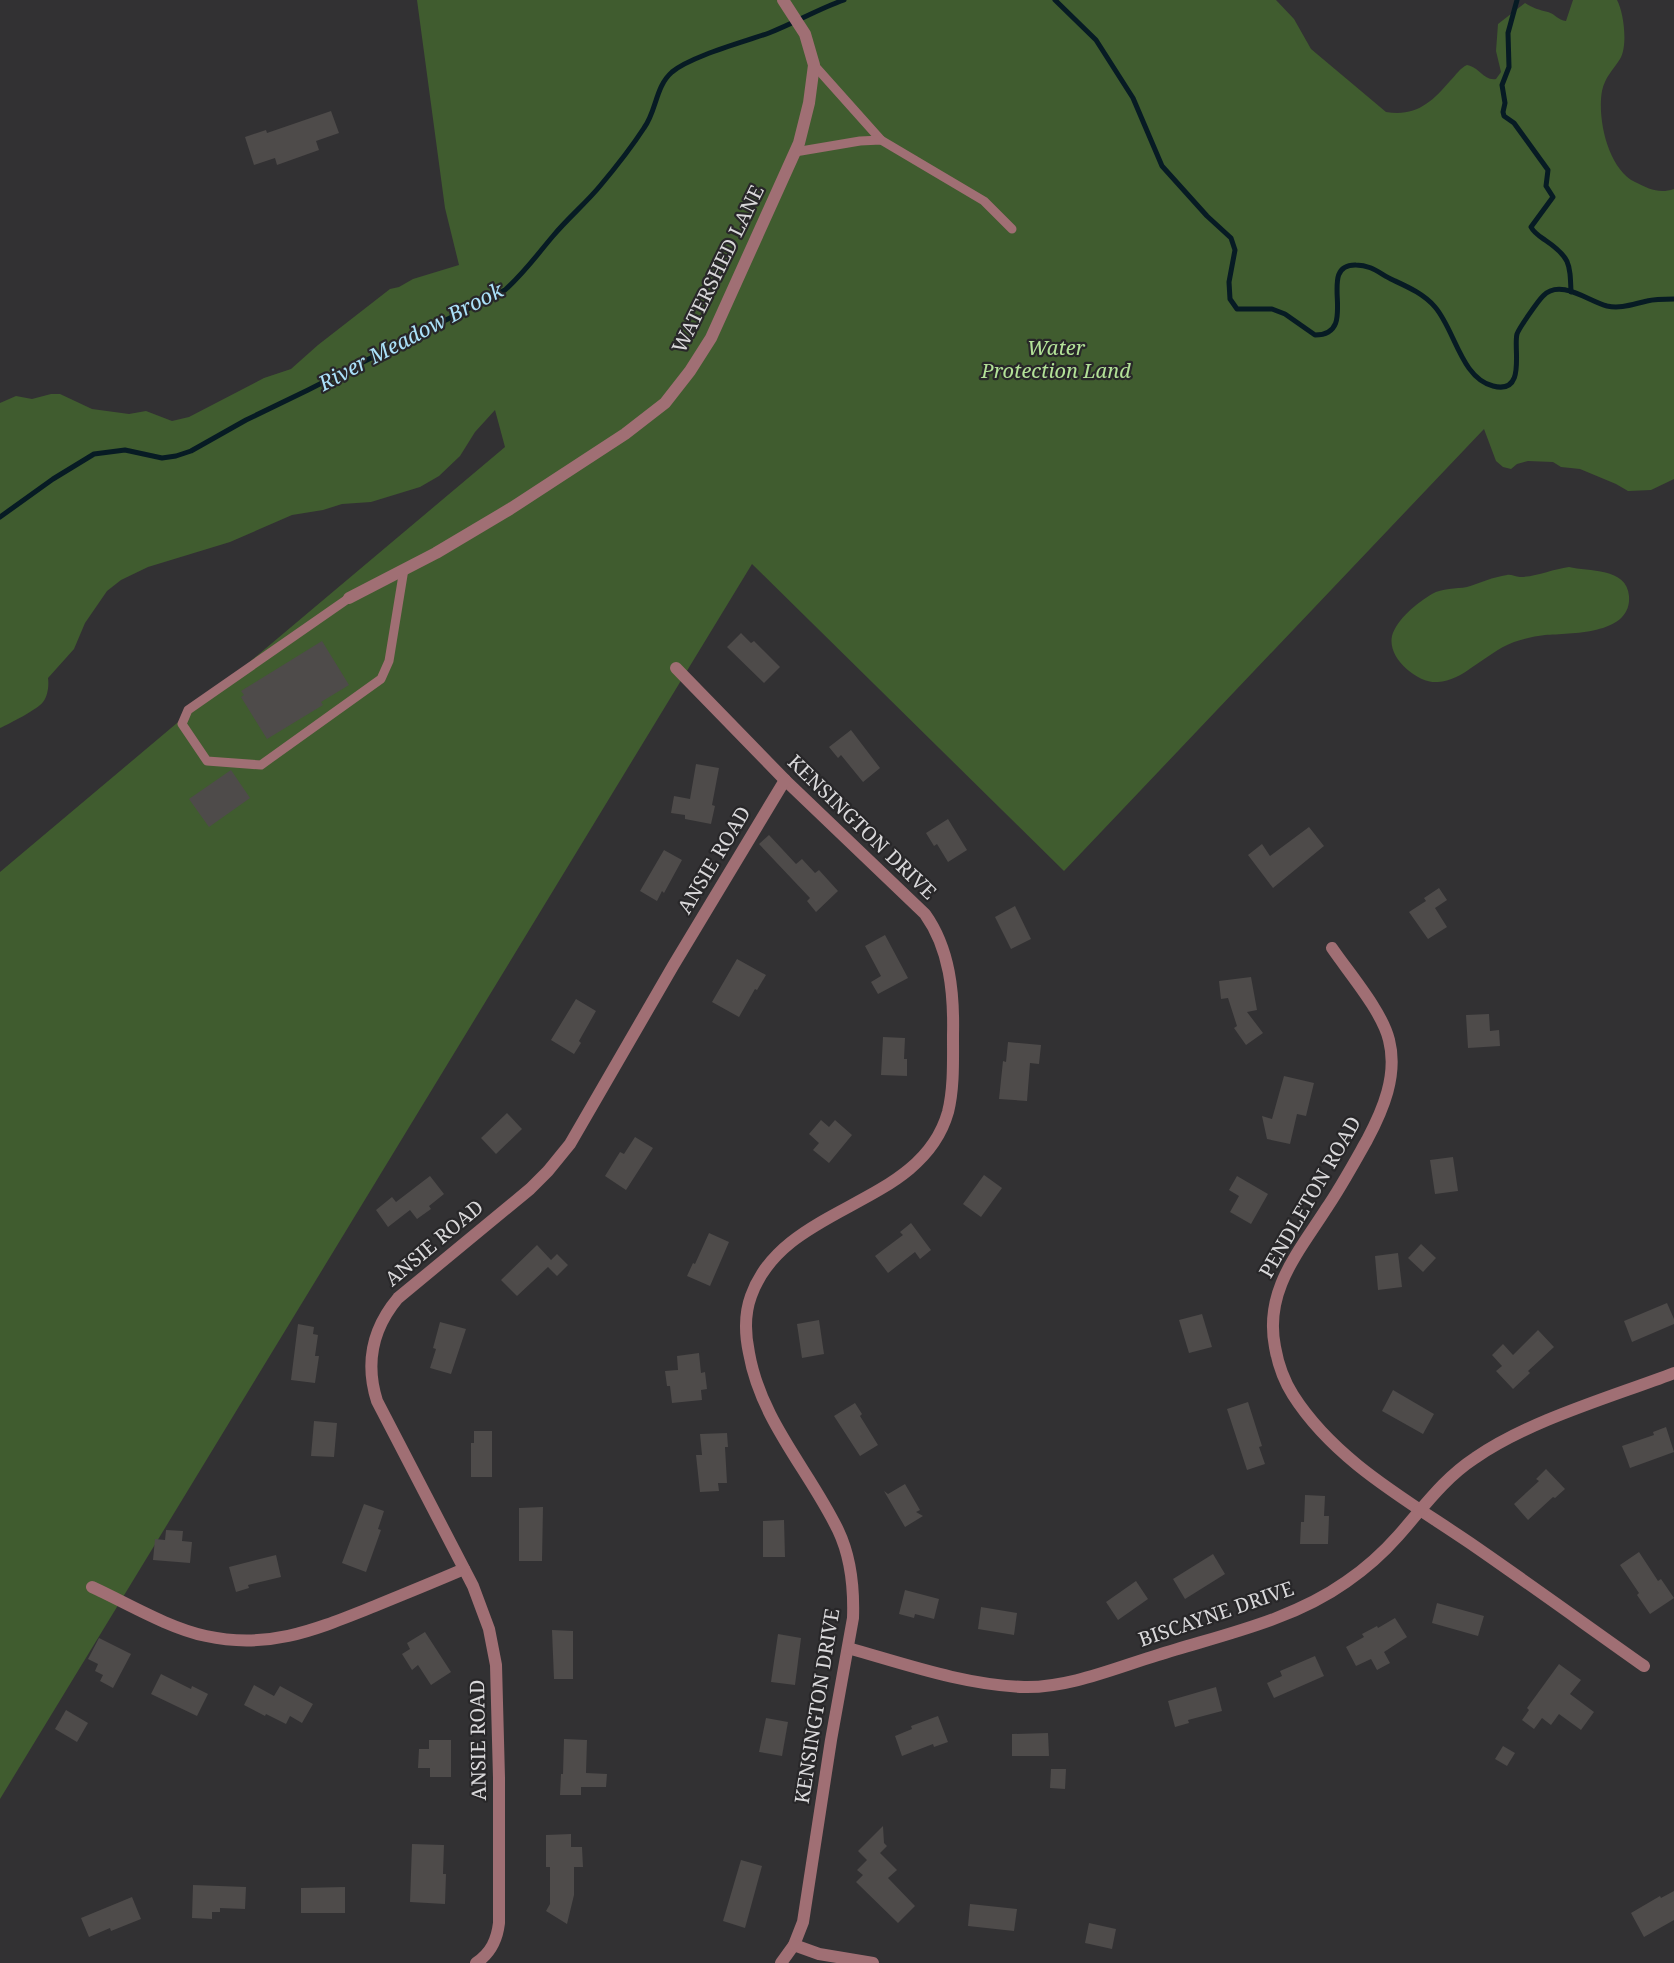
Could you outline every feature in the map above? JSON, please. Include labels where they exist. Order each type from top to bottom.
[{"type":"street","name":"WATERSHED LANE","points":[[349,598],[510,510],[625,434],[664,403],[690,370],[711,338],[795,152],[806,113],[814,65],[805,34],[784,1]]},
{"type":"street","name":"KENSINGTON DRIVE","points":[[676,668],[785,780],[931,922],[946,955],[953,1011],[951,1095],[948,1111],[936,1138],[919,1158],[895,1179],[813,1226],[787,1245],[759,1281],[752,1294],[746,1320],[752,1373],[761,1398],[831,1517],[844,1545],[853,1583],[854,1601],[803,1922],[794,1945],[781,1963]]},
{"type":"street","name":"ANSIE ROAD","points":[[476,1963],[492,1947],[499,1923],[496,1665],[485,1616],[464,1569],[377,1401],[370,1368],[375,1336],[384,1316],[398,1298],[530,1189],[570,1144],[673,966],[785,780]]},
{"type":"street","name":"PENDLETON ROAD","points":[[1332,948],[1364,994],[1389,1038],[1391,1056],[1389,1082],[1385,1104],[1375,1124],[1333,1200],[1292,1262],[1281,1283],[1272,1315],[1274,1341],[1284,1377],[1292,1393],[1316,1425],[1352,1460],[1390,1490],[1532,1586],[1644,1666]]},
{"type":"street","name":"BISCAYNE DRIVE","points":[[848,1648],[941,1674],[999,1685],[1042,1686],[1088,1677],[1297,1610],[1340,1586],[1371,1562],[1396,1539],[1419,1510],[1460,1468],[1494,1446],[1548,1420],[1674,1373]]},
{"type":"street","points":[[92,1587],[173,1625],[204,1636],[266,1640],[314,1631],[464,1569]]},
{"type":"street","points":[[794,1945],[819,1954],[873,1963]]},
{"type":"lane","points":[[814,65],[881,140],[984,201],[1012,229]]},
{"type":"lane","points":[[795,152],[860,141],[881,140]]},
{"type":"lane","points":[[349,598],[188,710],[182,724],[207,761],[261,765],[381,679],[389,661],[404,569]]},
{"type":"green space","name":"Water Protection Land","points":[[417,0],[1276,0],[1294,19],[1311,49],[1386,112],[1397,113],[1415,110],[1430,101],[1467,65],[1488,78],[1496,79],[1501,72],[1496,51],[1498,24],[1525,3],[1566,21],[1573,0],[1617,0],[1623,21],[1624,46],[1620,59],[1607,78],[1602,91],[1601,115],[1606,142],[1618,166],[1635,182],[1654,190],[1674,189],[1674,479],[1651,490],[1628,491],[1580,469],[1561,467],[1553,462],[1528,461],[1517,464],[1511,469],[1503,467],[1496,461],[1484,429],[1064,871],[752,564],[0,1799],[0,872],[505,447],[495,410],[475,432],[460,456],[439,476],[420,487],[371,502],[342,504],[292,515],[230,542],[148,567],[121,580],[107,591],[85,623],[74,649],[48,678],[48,690],[43,702],[30,712],[0,728],[0,403],[16,396],[32,399],[60,394],[92,409],[129,414],[146,411],[172,421],[189,417],[264,378],[291,369],[390,289],[413,279],[459,265],[445,208]]},
{"type":"green space","points":[[1569,567],[1605,572],[1621,580],[1627,587],[1629,596],[1627,609],[1621,618],[1611,625],[1598,629],[1541,635],[1514,642],[1497,650],[1460,675],[1438,682],[1430,682],[1414,674],[1399,661],[1394,653],[1392,636],[1398,624],[1414,607],[1436,592],[1467,587],[1502,576],[1526,577]]},
{"type":"building","points":[[331,111],[339,133],[316,141],[319,150],[277,165],[275,158],[254,165],[245,137],[266,130],[267,133]]},
{"type":"building","points":[[741,633],[751,643],[754,641],[780,667],[764,683],[727,647]]},
{"type":"building","points":[[322,641],[349,685],[321,702],[323,705],[267,739],[241,697],[244,695],[241,691]]},
{"type":"building","points":[[851,730],[880,768],[863,782],[841,755],[838,758],[829,747]]},
{"type":"building","points":[[696,764],[719,768],[711,824],[685,819],[685,815],[671,813],[674,796],[690,799]]},
{"type":"building","points":[[231,770],[250,798],[209,827],[189,799]]},
{"type":"building","points":[[948,819],[967,850],[948,862],[937,844],[934,846],[926,833]]},
{"type":"building","points":[[1309,827],[1324,846],[1273,888],[1248,855],[1262,844],[1270,856]]},
{"type":"building","points":[[769,835],[796,864],[802,859],[815,873],[819,870],[838,891],[816,912],[807,901],[810,898],[759,844]]},
{"type":"building","points":[[664,850],[682,860],[664,893],[662,891],[657,901],[640,891]]},
{"type":"building","points":[[1439,888],[1447,900],[1435,908],[1447,927],[1428,939],[1409,912],[1426,901],[1424,898]]},
{"type":"building","points":[[1015,906],[1031,939],[1011,949],[995,917]]},
{"type":"building","points":[[885,935],[908,978],[878,994],[871,982],[881,976],[865,946]]},
{"type":"building","points":[[737,959],[766,975],[739,1017],[712,1002]]},
{"type":"building","points":[[1251,977],[1257,1010],[1247,1012],[1263,1033],[1246,1045],[1234,1028],[1237,1026],[1228,998],[1221,999],[1219,981]]},
{"type":"building","points":[[576,999],[596,1011],[574,1054],[551,1040]]},
{"type":"building","points":[[1489,1014],[1490,1031],[1499,1030],[1500,1046],[1468,1048],[1466,1015]]},
{"type":"building","points":[[883,1037],[905,1038],[904,1059],[907,1059],[907,1076],[881,1075]]},
{"type":"building","points":[[1008,1042],[1041,1045],[1039,1064],[1030,1063],[1027,1101],[999,1099],[1003,1061],[1006,1062]]},
{"type":"building","points":[[1284,1076],[1314,1083],[1306,1116],[1297,1114],[1290,1144],[1267,1139],[1262,1116],[1272,1119]]},
{"type":"building","points":[[507,1113],[522,1129],[496,1154],[481,1138]]},
{"type":"building","points":[[821,1120],[829,1127],[835,1120],[852,1135],[829,1163],[813,1150],[819,1143],[809,1134]]},
{"type":"building","points":[[635,1137],[653,1148],[626,1190],[605,1176],[620,1152],[624,1154]]},
{"type":"building","points":[[1453,1157],[1458,1191],[1435,1194],[1430,1160]]},
{"type":"building","points":[[984,1175],[1002,1188],[981,1217],[963,1204]]},
{"type":"building","points":[[430,1176],[444,1194],[429,1206],[431,1209],[417,1219],[410,1210],[388,1227],[376,1210],[392,1197],[396,1202]]},
{"type":"building","points":[[1237,1176],[1268,1194],[1251,1224],[1230,1212],[1239,1196],[1229,1190]]},
{"type":"building","points":[[911,1223],[931,1250],[920,1259],[915,1252],[888,1273],[875,1256],[903,1235],[900,1232]]},
{"type":"building","points":[[709,1233],[729,1242],[710,1286],[687,1276]]},
{"type":"building","points":[[1421,1244],[1436,1258],[1423,1272],[1408,1258]]},
{"type":"building","points":[[537,1245],[551,1260],[557,1254],[568,1265],[557,1276],[548,1267],[517,1296],[501,1280]]},
{"type":"building","points":[[1398,1253],[1402,1287],[1378,1290],[1375,1256]]},
{"type":"building","points":[[1667,1303],[1674,1324],[1632,1342],[1624,1321]]},
{"type":"building","points":[[1202,1314],[1212,1347],[1189,1353],[1179,1320]]},
{"type":"building","points":[[819,1320],[824,1354],[802,1358],[797,1324]]},
{"type":"building","points":[[440,1322],[466,1329],[451,1374],[430,1368],[436,1349],[433,1348]]},
{"type":"building","points":[[298,1324],[314,1327],[313,1334],[318,1335],[315,1356],[319,1356],[315,1383],[291,1380]]},
{"type":"building","points":[[1538,1330],[1554,1347],[1528,1371],[1530,1373],[1513,1389],[1496,1371],[1502,1366],[1492,1355],[1503,1344],[1513,1355]]},
{"type":"building","points":[[699,1353],[701,1373],[705,1372],[707,1389],[701,1390],[702,1400],[672,1403],[665,1371],[678,1370],[677,1356]]},
{"type":"building","points":[[1393,1390],[1434,1414],[1423,1434],[1382,1411]]},
{"type":"building","points":[[1248,1402],[1262,1446],[1259,1447],[1265,1464],[1247,1470],[1227,1409]]},
{"type":"building","points":[[855,1403],[862,1414],[860,1416],[878,1445],[860,1456],[834,1416]]},
{"type":"building","points":[[314,1421],[337,1423],[334,1457],[311,1456]]},
{"type":"building","points":[[1666,1427],[1674,1452],[1630,1468],[1622,1446],[1654,1435],[1653,1432]]},
{"type":"building","points":[[474,1431],[492,1431],[492,1477],[471,1477],[471,1443],[474,1443]]},
{"type":"building","points":[[727,1433],[728,1447],[725,1447],[727,1483],[718,1483],[719,1491],[700,1492],[696,1455],[702,1455],[700,1434]]},
{"type":"building","points":[[1546,1469],[1565,1489],[1528,1520],[1514,1504],[1539,1481],[1536,1479]]},
{"type":"building","points":[[905,1484],[920,1510],[916,1512],[923,1516],[905,1527],[884,1491],[888,1494]]},
{"type":"building","points":[[1305,1495],[1325,1496],[1324,1516],[1329,1516],[1328,1544],[1300,1544]]},
{"type":"building","points":[[364,1504],[384,1511],[378,1529],[381,1530],[366,1572],[342,1563]]},
{"type":"building","points":[[543,1507],[542,1561],[519,1561],[519,1508]]},
{"type":"building","points":[[784,1520],[785,1557],[763,1557],[763,1521]]},
{"type":"building","points":[[166,1530],[183,1531],[182,1541],[192,1542],[190,1563],[153,1560],[155,1539],[165,1540]]},
{"type":"building","points":[[1639,1552],[1658,1581],[1661,1579],[1674,1598],[1650,1614],[1620,1565]]},
{"type":"building","points":[[1213,1554],[1225,1574],[1185,1599],[1173,1579]]},
{"type":"building","points":[[276,1555],[281,1577],[248,1585],[249,1588],[236,1592],[229,1567]]},
{"type":"building","points":[[1136,1581],[1148,1599],[1118,1620],[1106,1602]]},
{"type":"building","points":[[905,1590],[939,1599],[934,1619],[915,1614],[914,1618],[899,1614]]},
{"type":"building","points":[[1437,1603],[1484,1616],[1478,1636],[1432,1623]]},
{"type":"building","points":[[981,1607],[1017,1613],[1014,1635],[978,1629]]},
{"type":"building","points":[[1395,1618],[1407,1637],[1384,1652],[1390,1663],[1377,1670],[1371,1659],[1356,1666],[1346,1647],[1364,1637],[1362,1634]]},
{"type":"building","points":[[552,1630],[573,1631],[573,1679],[554,1679]]},
{"type":"building","points":[[425,1632],[451,1672],[431,1685],[418,1665],[412,1670],[402,1654],[410,1649],[407,1643]]},
{"type":"building","points":[[778,1634],[801,1638],[795,1685],[771,1682]]},
{"type":"building","points":[[99,1638],[131,1654],[113,1688],[100,1681],[103,1675],[95,1671],[98,1664],[88,1659]]},
{"type":"building","points":[[1315,1656],[1324,1676],[1274,1698],[1267,1683],[1282,1676],[1280,1671]]},
{"type":"building","points":[[1559,1664],[1581,1680],[1570,1694],[1594,1712],[1581,1730],[1559,1714],[1551,1725],[1542,1718],[1534,1729],[1522,1720],[1529,1710],[1527,1708]]},
{"type":"building","points":[[161,1674],[191,1689],[192,1686],[208,1694],[197,1716],[151,1694]]},
{"type":"building","points":[[254,1685],[274,1696],[280,1686],[313,1704],[302,1723],[290,1716],[286,1724],[244,1705]]},
{"type":"building","points":[[1216,1687],[1222,1711],[1188,1720],[1189,1723],[1175,1727],[1168,1701]]},
{"type":"building","points":[[66,1710],[88,1723],[77,1742],[55,1729]]},
{"type":"building","points":[[938,1716],[948,1742],[934,1747],[933,1744],[902,1756],[895,1736],[912,1729],[911,1726]]},
{"type":"building","points":[[766,1718],[788,1722],[782,1756],[759,1752]]},
{"type":"building","points":[[1048,1733],[1049,1756],[1012,1756],[1012,1734]]},
{"type":"building","points":[[564,1739],[587,1740],[586,1773],[607,1774],[606,1787],[581,1787],[581,1795],[560,1795]]},
{"type":"building","points":[[429,1740],[451,1740],[451,1777],[430,1777],[430,1768],[418,1768],[419,1749],[429,1749]]},
{"type":"building","points":[[1503,1746],[1515,1753],[1507,1766],[1495,1759]]},
{"type":"building","points":[[1051,1769],[1066,1769],[1065,1789],[1050,1788]]},
{"type":"building","points":[[883,1826],[884,1843],[887,1846],[880,1853],[897,1870],[888,1878],[915,1906],[898,1923],[856,1882],[863,1875],[857,1870],[867,1860],[858,1851]]},
{"type":"building","points":[[571,1834],[571,1847],[582,1847],[583,1867],[574,1867],[574,1895],[567,1924],[546,1911],[550,1904],[550,1867],[546,1867],[546,1835]]},
{"type":"building","points":[[412,1844],[444,1845],[445,1904],[410,1902]]},
{"type":"building","points":[[741,1860],[762,1866],[745,1928],[723,1921]]},
{"type":"building","points":[[193,1885],[246,1887],[245,1909],[220,1908],[220,1912],[212,1912],[212,1919],[192,1918]]},
{"type":"building","points":[[345,1887],[345,1913],[301,1913],[301,1888]]},
{"type":"building","points":[[1674,1891],[1674,1920],[1644,1937],[1631,1913],[1660,1896],[1661,1898]]},
{"type":"building","points":[[132,1897],[141,1919],[89,1937],[81,1918]]},
{"type":"building","points":[[970,1904],[1017,1909],[1014,1931],[968,1926]]},
{"type":"building","points":[[1089,1923],[1116,1929],[1112,1949],[1085,1943]]},
{"type":"waterway","name":"River Meadow Brook","points":[[0,517],[53,479],[94,454],[125,450],[162,458],[191,451],[246,420],[505,290],[595,192],[623,157],[648,121],[662,85],[672,72],[692,60],[769,33],[844,0]]},
{"type":"waterway","name":"River Meadow Brook","points":[[1055,0],[1096,40],[1133,98],[1162,166],[1207,216],[1231,238],[1235,250],[1229,282],[1230,299],[1237,309],[1272,309],[1285,314],[1315,335],[1329,332],[1335,324],[1338,313],[1338,276],[1344,268],[1356,265],[1367,266],[1416,291],[1431,302],[1442,317],[1473,374],[1493,386],[1504,387],[1511,384],[1514,377],[1518,331],[1543,296],[1550,291],[1558,289],[1574,292],[1612,307],[1674,299]]},
{"type":"waterway","points":[[1517,0],[1508,33],[1509,67],[1502,85],[1505,103],[1503,112],[1504,116],[1514,123],[1548,170],[1546,186],[1553,197],[1531,227],[1564,256],[1569,267],[1571,292]]}]
